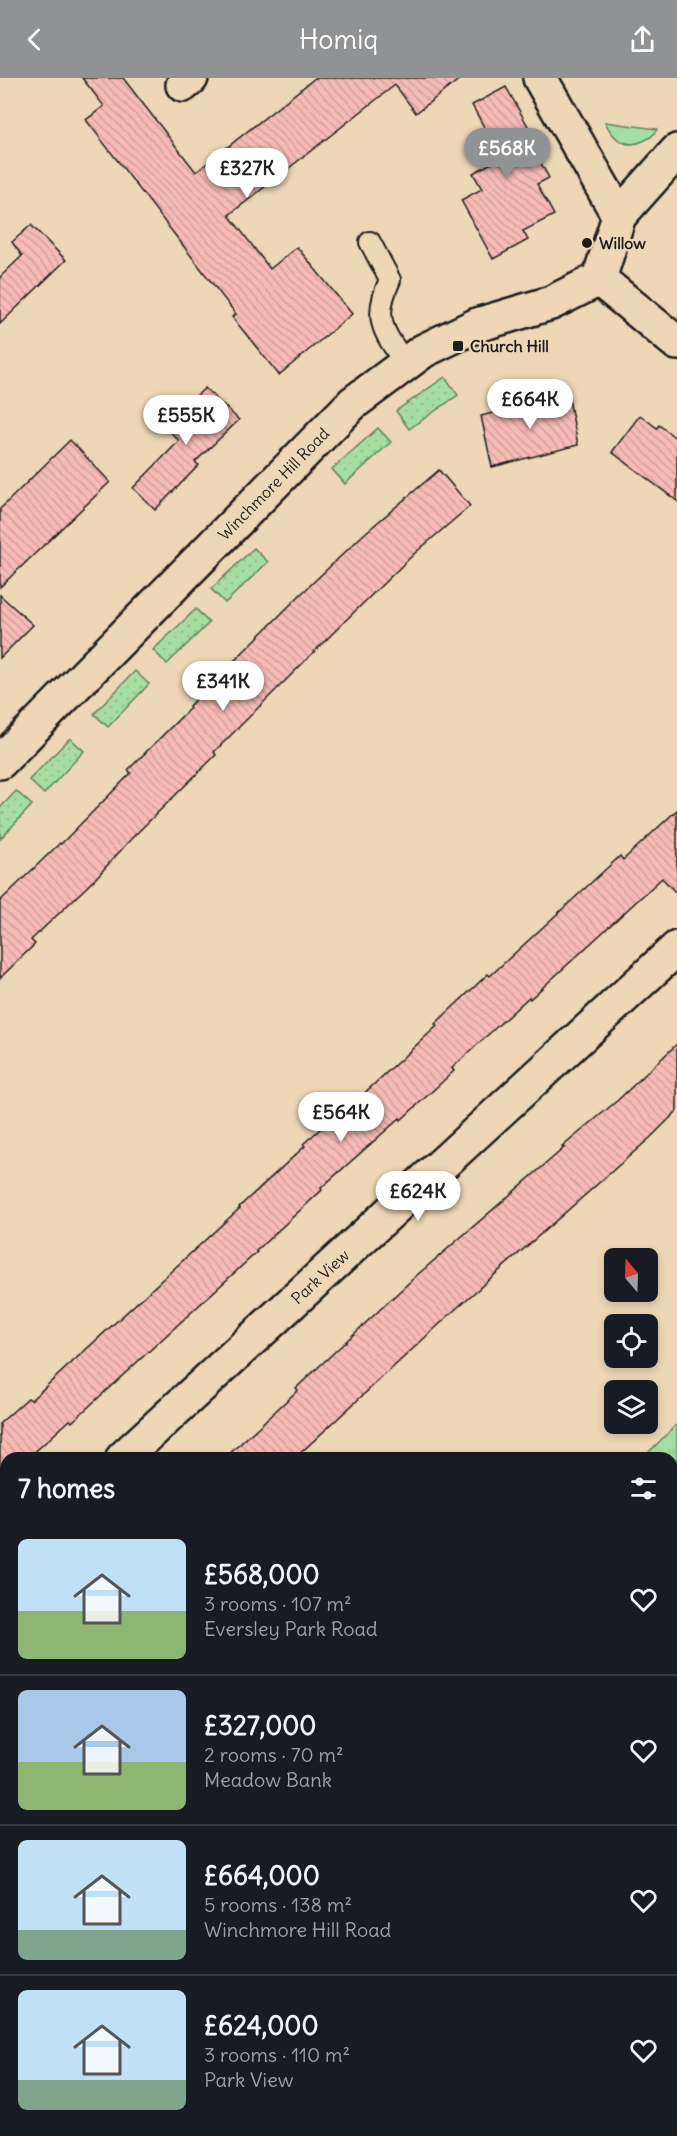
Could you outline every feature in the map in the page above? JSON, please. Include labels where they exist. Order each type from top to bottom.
[{"type":"street","points":[[540,78],[619,216]]},
{"type":"street","points":[[677,151],[619,216],[599,279],[677,343]]},
{"type":"street","name":"Winchmore Hill Road","points":[[0,762],[353,403],[423,351],[477,325],[551,303],[599,279]]},
{"type":"street","name":"Park View","points":[[130,1452],[677,948]]},
{"type":"lane","points":[[370,242],[390,280],[383,297],[380,318],[391,344],[405,364]]},
{"type":"green space","points":[[605,122],[657,129],[647,139],[630,144],[615,137]]},
{"type":"green space","points":[[445,377],[458,395],[409,429],[396,411]]},
{"type":"green space","points":[[378,428],[391,442],[345,484],[332,469]]},
{"type":"green space","points":[[254,548],[268,562],[225,603],[211,589]]},
{"type":"green space","points":[[196,609],[209,623],[167,664],[153,650]]},
{"type":"green space","points":[[135,671],[149,684],[108,727],[94,714]]},
{"type":"green space","points":[[70,738],[84,751],[44,794],[29,780]]},
{"type":"green space","points":[[16,791],[32,805],[0,839],[0,808]]},
{"type":"green space","points":[[677,1424],[677,1452],[649,1452]]},
{"type":"building","points":[[82,78],[123,78],[196,172],[315,78],[461,78],[416,113],[395,85],[229,215],[270,269],[297,247],[352,314],[279,375],[232,317],[236,314],[86,120],[104,106]]},
{"type":"building","points":[[506,87],[533,135],[527,138],[549,178],[537,184],[554,215],[523,231],[528,240],[493,259],[461,200],[482,189],[473,173],[501,158],[472,105]]},
{"type":"building","points":[[31,225],[66,260],[0,324],[0,277],[22,256],[12,242]]},
{"type":"building","points":[[205,388],[239,420],[195,462],[199,465],[155,510],[133,488],[179,441],[164,425]]},
{"type":"building","points":[[568,394],[578,445],[492,467],[481,416]]},
{"type":"building","points":[[640,415],[657,428],[659,425],[677,439],[677,501],[612,452]]},
{"type":"building","points":[[70,440],[110,482],[0,587],[0,509]]},
{"type":"building","points":[[439,470],[470,506],[415,553],[214,752],[216,755],[131,839],[95,879],[31,940],[35,944],[0,978],[0,901],[61,844],[131,773],[128,770],[300,595],[364,534]]},
{"type":"building","points":[[0,595],[33,625],[0,658]]},
{"type":"building","points":[[677,810],[677,894],[662,878],[452,1068],[454,1071],[401,1120],[400,1118],[321,1188],[322,1190],[257,1252],[72,1422],[70,1420],[35,1452],[0,1452],[0,1423],[28,1398],[31,1400],[240,1208],[305,1146],[303,1144],[358,1096],[359,1098],[437,1026],[435,1024],[488,974],[490,976],[620,856],[623,860]]},
{"type":"building","points":[[677,1044],[677,1111],[651,1137],[458,1307],[301,1452],[231,1452],[416,1276],[618,1100]]},
{"type":"place","name":"Willow","points":[[587,243]]},
{"type":"place","name":"Church Hill","points":[[458,346]]}]
